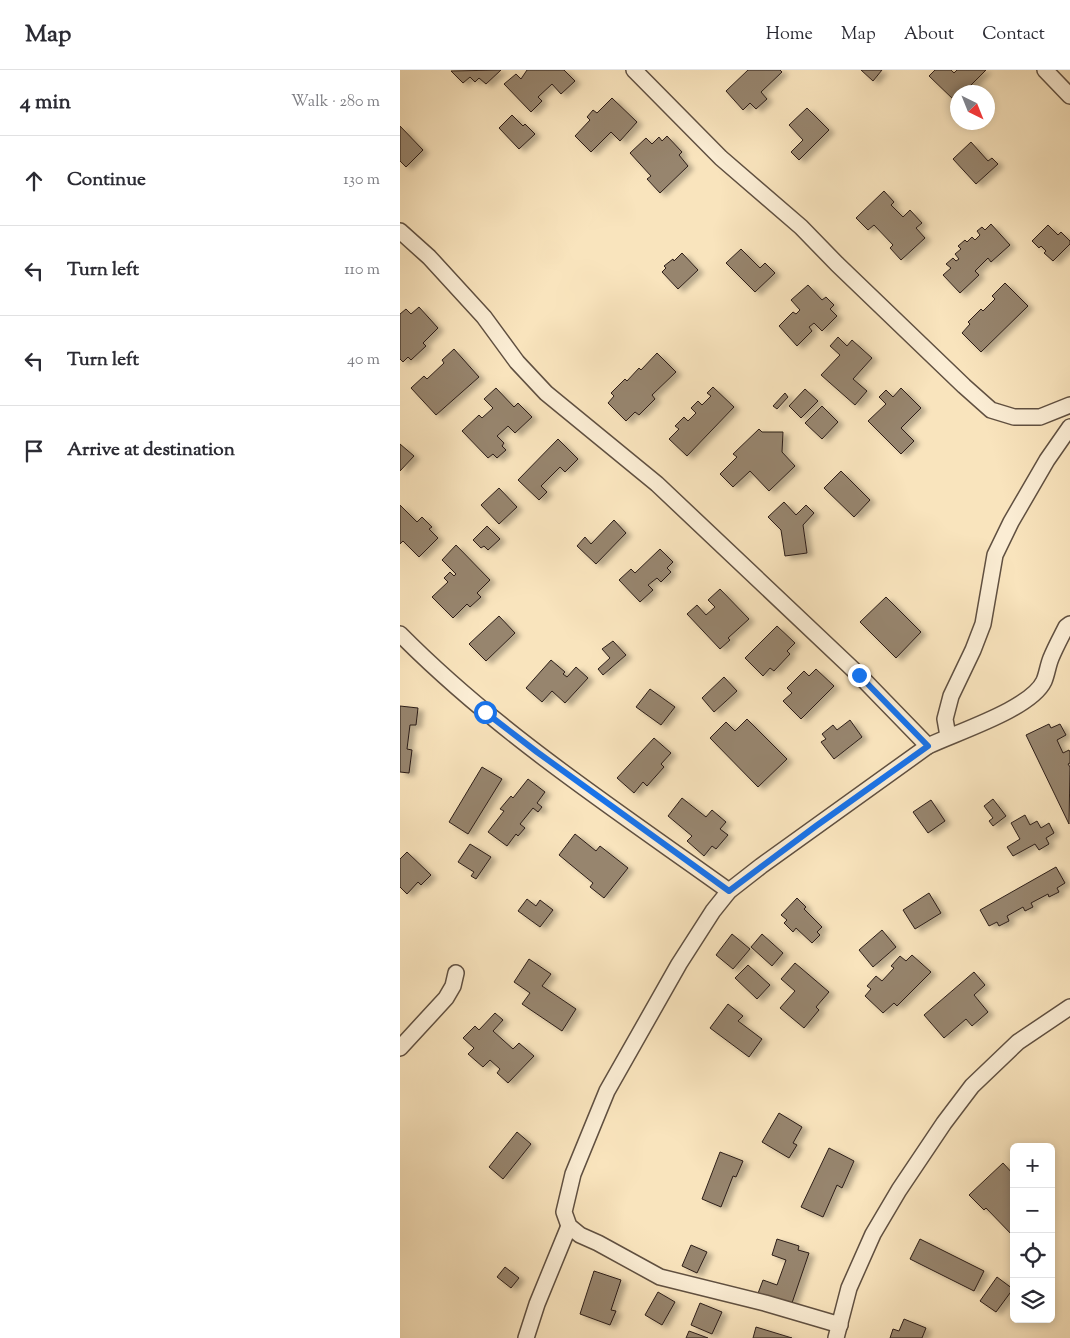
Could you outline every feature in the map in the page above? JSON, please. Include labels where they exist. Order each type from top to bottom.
[{"type":"street","points":[[634,70],[721,158],[801,227],[951,374],[991,410],[1014,416],[1040,417],[1070,405]]},
{"type":"street","points":[[1045,70],[1070,96]]},
{"type":"street","points":[[400,231],[429,257],[484,317],[518,362],[546,393],[657,484],[859,675],[928,746]]},
{"type":"street","points":[[948,736],[945,719],[951,696],[983,624],[995,555],[1015,515],[1070,427]]},
{"type":"street","points":[[1070,624],[1066,627],[1050,660],[1044,681],[1034,695],[1002,715],[928,746],[729,891],[713,911],[679,964],[607,1091],[572,1174],[564,1212],[569,1226],[580,1235],[660,1277],[764,1303],[838,1331],[849,1288],[873,1234],[899,1190],[944,1123],[972,1086],[1018,1042],[1070,1007]]},
{"type":"street","points":[[400,634],[427,661],[485,712],[729,891]]},
{"type":"street","points":[[400,1048],[446,998],[453,986],[456,973]]},
{"type":"street","points":[[526,1338],[537,1304],[569,1226]]},
{"type":"building","points":[[501,70],[486,84],[479,78],[475,82],[470,77],[463,83],[451,71]]},
{"type":"building","points":[[527,70],[564,70],[575,81],[561,94],[552,84],[538,97],[542,101],[531,112],[504,84],[516,74],[521,79]]},
{"type":"building","points":[[748,70],[780,70],[782,72],[761,92],[767,99],[756,109],[750,103],[743,110],[726,91]]},
{"type":"building","points":[[861,70],[882,70],[873,81]]},
{"type":"building","points":[[935,70],[951,70],[954,73],[957,70],[986,70],[971,85],[950,85],[950,96],[929,76]]},
{"type":"building","points":[[612,98],[637,122],[620,141],[611,132],[591,152],[575,136],[590,120],[587,117],[593,110],[597,113]]},
{"type":"building","points":[[807,108],[829,130],[799,160],[791,152],[803,140],[789,125]]},
{"type":"building","points":[[512,115],[535,134],[519,149],[499,128]]},
{"type":"building","points":[[400,126],[423,150],[406,167],[400,161]]},
{"type":"building","points":[[667,136],[682,152],[679,155],[688,166],[660,193],[647,179],[651,176],[630,153],[646,138],[652,144],[659,137],[662,141]]},
{"type":"building","points":[[971,142],[988,161],[992,158],[998,164],[976,184],[953,159]]},
{"type":"building","points":[[884,191],[894,202],[891,205],[903,217],[910,210],[922,223],[916,228],[925,238],[901,260],[890,248],[893,245],[874,225],[868,230],[856,218]]},
{"type":"building","points":[[991,224],[1010,245],[991,262],[988,258],[975,271],[979,275],[960,293],[943,275],[951,268],[946,264],[953,258],[956,261],[959,259],[955,254],[961,249],[958,246],[965,240],[967,242],[972,237],[975,240],[980,235],[977,231],[982,227],[985,230]]},
{"type":"building","points":[[1048,225],[1058,235],[1061,232],[1070,241],[1070,244],[1053,261],[1044,253],[1046,251],[1041,246],[1039,248],[1032,241]]},
{"type":"building","points":[[741,249],[760,268],[765,263],[775,273],[755,292],[726,263]]},
{"type":"building","points":[[682,253],[698,270],[678,289],[662,272],[666,268],[664,266],[673,259],[674,261]]},
{"type":"building","points":[[1005,283],[1028,306],[981,352],[962,333],[970,324],[968,322],[995,299],[992,296]]},
{"type":"building","points":[[808,285],[822,300],[826,297],[834,305],[830,309],[837,316],[822,331],[814,323],[809,327],[812,331],[797,346],[779,326],[793,312],[796,314],[800,310],[791,300]]},
{"type":"building","points":[[419,307],[438,328],[423,343],[426,346],[411,360],[408,357],[403,362],[400,359],[400,314],[406,309],[411,314]]},
{"type":"building","points":[[838,337],[847,346],[852,340],[872,358],[853,379],[867,391],[855,405],[821,375],[840,355],[830,346]]},
{"type":"building","points":[[454,349],[479,377],[436,415],[411,388],[424,376],[427,379],[444,363],[442,360]]},
{"type":"building","points":[[657,353],[676,372],[652,395],[655,399],[639,415],[635,412],[626,421],[608,403],[614,396],[611,393],[625,379],[627,381],[639,368],[641,370]]},
{"type":"building","points":[[713,387],[734,407],[687,456],[669,439],[679,429],[675,426],[684,417],[688,421],[696,413],[691,408],[698,401],[702,405],[711,396],[707,393]]},
{"type":"building","points":[[496,388],[514,407],[518,403],[532,417],[515,433],[508,426],[497,436],[504,443],[502,446],[506,450],[497,458],[493,454],[488,458],[462,431],[479,415],[482,418],[493,408],[484,399]]},
{"type":"building","points":[[901,388],[921,408],[901,428],[914,441],[901,454],[868,421],[886,404],[879,397],[886,390],[893,397]]},
{"type":"building","points":[[805,389],[818,401],[801,418],[789,406]]},
{"type":"building","points":[[785,393],[788,397],[777,409],[773,406]]},
{"type":"building","points":[[822,406],[838,422],[822,439],[805,423]]},
{"type":"building","points":[[759,429],[762,432],[783,432],[782,452],[795,466],[769,491],[750,471],[733,487],[720,474],[737,457],[733,454]]},
{"type":"building","points":[[558,439],[578,459],[565,472],[560,467],[541,486],[547,492],[539,500],[518,480]]},
{"type":"building","points":[[400,444],[414,456],[400,471]]},
{"type":"building","points":[[841,471],[870,500],[854,517],[824,488]]},
{"type":"building","points":[[499,488],[517,507],[499,524],[481,505]]},
{"type":"building","points":[[784,502],[796,515],[806,505],[814,513],[803,525],[807,553],[785,556],[781,530],[768,517]]},
{"type":"building","points":[[400,505],[417,522],[422,517],[432,527],[429,529],[438,538],[419,557],[403,541],[400,544]]},
{"type":"building","points":[[614,520],[626,533],[596,564],[577,546],[585,537],[591,544]]},
{"type":"building","points":[[487,526],[500,539],[488,550],[484,546],[481,548],[473,540]]},
{"type":"building","points":[[456,545],[490,580],[477,593],[481,597],[470,607],[467,604],[453,618],[432,597],[448,582],[444,578],[450,572],[454,576],[456,574],[442,560]]},
{"type":"building","points":[[660,549],[673,562],[667,568],[671,572],[661,582],[657,578],[648,585],[653,590],[640,602],[619,580],[631,569],[635,573]]},
{"type":"building","points":[[720,589],[749,619],[728,638],[730,640],[720,649],[687,614],[697,605],[706,615],[715,607],[708,600]]},
{"type":"building","points":[[886,597],[921,632],[896,658],[860,622]]},
{"type":"building","points":[[499,616],[515,633],[486,661],[469,644]]},
{"type":"building","points":[[777,626],[795,643],[787,651],[790,654],[774,671],[770,668],[763,676],[745,658]]},
{"type":"building","points":[[613,641],[626,655],[603,675],[598,669],[610,658],[602,649]]},
{"type":"building","points":[[551,660],[565,672],[563,674],[567,677],[576,667],[588,678],[565,703],[552,691],[542,702],[526,688]]},
{"type":"building","points":[[816,669],[834,686],[801,719],[783,701],[792,693],[787,688],[804,671],[809,676]]},
{"type":"building","points":[[724,677],[737,691],[714,712],[702,698]]},
{"type":"building","points":[[650,689],[675,707],[661,725],[636,707]]},
{"type":"building","points":[[400,706],[418,708],[416,725],[410,725],[407,749],[412,750],[409,773],[400,772]]},
{"type":"building","points":[[747,719],[787,759],[758,787],[710,738],[726,722],[735,731]]},
{"type":"building","points":[[850,720],[862,737],[834,759],[821,742],[826,739],[822,734],[833,725],[837,730]]},
{"type":"building","points":[[1049,724],[1051,728],[1060,724],[1066,735],[1057,740],[1063,753],[1069,750],[1070,752],[1070,763],[1068,764],[1070,767],[1069,824],[1026,735]]},
{"type":"building","points":[[654,738],[671,753],[661,764],[664,767],[647,786],[643,782],[634,793],[617,778]]},
{"type":"building","points":[[482,767],[502,779],[468,834],[449,822]]},
{"type":"building","points":[[528,779],[545,792],[537,803],[542,807],[538,812],[533,808],[520,824],[525,828],[518,836],[516,834],[507,846],[488,832],[504,811],[500,809],[511,796],[513,798]]},
{"type":"building","points":[[682,798],[706,817],[712,810],[726,822],[720,829],[728,835],[716,849],[712,846],[704,856],[687,841],[692,836],[668,816]]},
{"type":"building","points":[[993,799],[1006,816],[993,826],[989,821],[993,818],[984,806]]},
{"type":"building","points":[[931,800],[945,821],[928,833],[913,812]]},
{"type":"building","points":[[1025,815],[1030,825],[1037,821],[1041,828],[1049,823],[1054,833],[1046,838],[1049,844],[1039,850],[1035,844],[1013,856],[1007,847],[1020,839],[1011,823]]},
{"type":"building","points":[[575,834],[596,851],[600,846],[628,868],[604,898],[590,887],[593,883],[559,855]]},
{"type":"building","points":[[470,844],[491,857],[476,879],[471,876],[474,872],[458,862]]},
{"type":"building","points":[[407,852],[431,875],[421,885],[418,882],[407,894],[400,887],[400,859]]},
{"type":"building","points":[[1056,867],[1065,883],[1057,888],[1059,892],[1049,897],[1048,894],[1031,903],[1033,907],[1025,911],[1023,907],[1007,916],[1009,921],[999,926],[997,922],[989,926],[980,910]]},
{"type":"building","points":[[929,893],[941,913],[915,929],[903,910]]},
{"type":"building","points":[[797,898],[806,907],[804,909],[822,927],[817,932],[820,935],[812,943],[796,928],[793,932],[784,923],[787,920],[781,915]]},
{"type":"building","points":[[527,899],[536,906],[540,900],[553,910],[540,927],[518,911]]},
{"type":"building","points":[[882,930],[896,947],[873,967],[859,950]]},
{"type":"building","points":[[732,934],[750,949],[733,969],[716,955]]},
{"type":"building","points":[[762,934],[783,953],[772,966],[751,947]]},
{"type":"building","points":[[912,955],[931,972],[897,1006],[894,1003],[883,1013],[865,996],[871,989],[867,986],[876,976],[882,981],[894,968],[891,966],[900,956],[906,961]]},
{"type":"building","points":[[529,959],[551,974],[542,986],[576,1009],[562,1031],[522,1004],[530,993],[514,982]]},
{"type":"building","points":[[795,963],[829,992],[816,1007],[819,1010],[804,1028],[780,1008],[795,991],[781,979]]},
{"type":"building","points":[[748,965],[770,985],[757,999],[735,978]]},
{"type":"building","points":[[974,972],[985,985],[974,995],[988,1012],[972,1026],[966,1019],[944,1038],[924,1015]]},
{"type":"building","points":[[728,1004],[743,1016],[738,1021],[762,1039],[749,1057],[710,1028]]},
{"type":"building","points":[[495,1013],[503,1020],[493,1031],[513,1049],[519,1043],[534,1056],[508,1083],[497,1073],[500,1069],[490,1060],[483,1067],[468,1054],[474,1048],[463,1038],[475,1026],[479,1030]]},
{"type":"building","points":[[779,1113],[802,1127],[793,1143],[797,1145],[789,1158],[762,1142]]},
{"type":"building","points":[[517,1132],[531,1144],[503,1179],[489,1167]]},
{"type":"building","points":[[829,1148],[854,1161],[842,1188],[837,1185],[823,1217],[801,1207]]},
{"type":"building","points":[[720,1152],[743,1161],[736,1177],[733,1176],[721,1207],[702,1199]]},
{"type":"building","points":[[1003,1163],[1010,1171],[1010,1233],[986,1208],[984,1210],[969,1195]]},
{"type":"building","points":[[777,1239],[799,1246],[798,1250],[809,1253],[792,1303],[780,1299],[779,1303],[757,1296],[763,1280],[777,1285],[786,1260],[772,1255]]},
{"type":"building","points":[[920,1239],[984,1271],[974,1291],[910,1259]]},
{"type":"building","points":[[691,1245],[707,1252],[697,1273],[682,1266]]},
{"type":"building","points":[[505,1267],[519,1278],[511,1288],[497,1277]]},
{"type":"building","points":[[594,1271],[621,1280],[611,1310],[616,1311],[610,1325],[580,1314]]},
{"type":"building","points":[[997,1277],[1010,1287],[1010,1293],[996,1312],[980,1301]]},
{"type":"building","points":[[658,1292],[675,1302],[662,1325],[645,1315]]},
{"type":"building","points":[[700,1303],[722,1312],[712,1334],[691,1325]]},
{"type":"building","points":[[904,1319],[926,1328],[922,1338],[890,1338],[893,1329],[899,1331]]},
{"type":"building","points":[[756,1327],[792,1338],[753,1338]]},
{"type":"building","points":[[689,1331],[708,1338],[686,1338]]},
{"type":"route","points":[[485,712],[729,891],[928,746],[859,675]]}]
